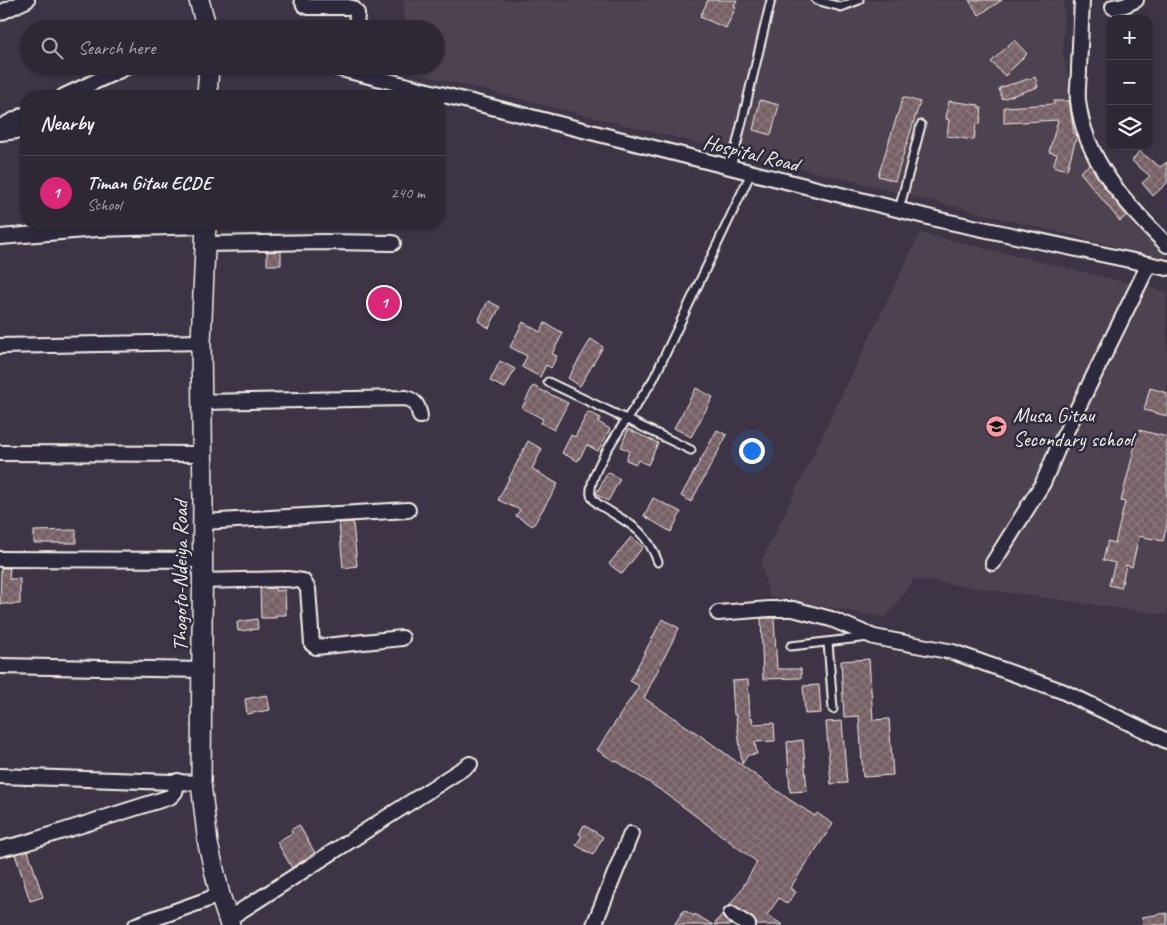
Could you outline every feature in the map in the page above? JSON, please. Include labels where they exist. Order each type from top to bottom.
[{"type":"main road","points":[[199,0],[205,20]]},
{"type":"main road","points":[[207,90],[208,75]]},
{"type":"main road","name":"Thogoto-Ndeiya Road","points":[[206,231],[201,342],[203,402],[201,783],[208,844],[220,895],[229,922]]},
{"type":"street","points":[[0,13],[28,0]]},
{"type":"street","points":[[302,0],[304,5],[308,7],[353,8],[357,13],[357,20]]},
{"type":"street","points":[[1082,0],[1078,100],[1090,143],[1099,164],[1112,184],[1131,208],[1167,245]]},
{"type":"street","points":[[1113,7],[1126,5],[1136,0]]},
{"type":"street","points":[[77,90],[110,75]]},
{"type":"street","name":"Hospital Road","points":[[376,75],[433,90]]},
{"type":"street","name":"Hospital Road","points":[[445,93],[899,210],[1167,268]]},
{"type":"street","points":[[0,127],[20,117]]},
{"type":"street","points":[[0,133],[20,131]]},
{"type":"street","points":[[0,236],[73,230]]},
{"type":"street","points":[[170,230],[206,231],[324,242],[393,243]]},
{"type":"street","points":[[993,564],[1043,484],[1062,439],[1149,264]]},
{"type":"street","points":[[0,346],[201,342]]},
{"type":"street","points":[[203,402],[406,398],[415,402],[420,416]]},
{"type":"street","points":[[0,453],[202,454]]},
{"type":"street","points":[[203,522],[408,510]]},
{"type":"street","points":[[0,559],[202,560]]},
{"type":"street","points":[[202,582],[287,579],[303,581],[308,589],[312,644],[320,648],[402,638]]},
{"type":"street","points":[[718,613],[793,609],[831,619],[874,637],[953,652],[1062,691],[1167,741]]},
{"type":"street","points":[[0,666],[202,670]]},
{"type":"street","points":[[229,922],[470,764]]},
{"type":"street","points":[[0,776],[201,783]]},
{"type":"street","points":[[0,849],[25,843],[170,797],[175,792],[178,781]]},
{"type":"street","points":[[594,925],[631,834]]},
{"type":"street","points":[[136,925],[220,895]]},
{"type":"street","points":[[731,914],[748,925]]},
{"type":"lane","points":[[731,168],[771,0]]},
{"type":"lane","points":[[816,0],[841,7],[859,0]]},
{"type":"lane","points":[[899,210],[921,125]]},
{"type":"lane","points":[[658,562],[652,546],[646,537],[634,526],[593,500],[591,493],[592,483],[601,461],[654,378],[751,173]]},
{"type":"lane","points":[[548,382],[691,450]]},
{"type":"lane","points":[[790,646],[874,637]]},
{"type":"lane","points":[[828,642],[833,709]]},
{"type":"shaded area","points":[[403,0],[1064,0],[1063,52],[1081,153],[1167,253],[1167,259],[423,75],[445,75],[445,20],[405,20]]},
{"type":"shaded area","name":"Musa Gitau Secondary school","points":[[920,233],[1167,292],[1167,615],[914,579],[886,618],[769,596],[761,562]]},
{"type":"building","points":[[708,0],[737,0],[734,6],[736,7],[726,28],[700,17]]},
{"type":"building","points":[[969,0],[1002,0],[979,15]]},
{"type":"building","points":[[1014,40],[1027,54],[1005,76],[991,62]]},
{"type":"building","points":[[1035,77],[1038,87],[1002,99],[999,88]]},
{"type":"building","points":[[903,97],[920,102],[895,181],[878,176]]},
{"type":"building","points":[[760,100],[779,105],[771,135],[753,130]]},
{"type":"building","points":[[949,101],[979,105],[979,108],[982,108],[980,124],[976,124],[974,140],[947,136],[949,120],[946,119]]},
{"type":"building","points":[[1054,101],[1069,101],[1074,133],[1077,135],[1067,170],[1053,166],[1057,154],[1049,152],[1058,120],[1004,123],[1004,107],[1054,104]]},
{"type":"building","points":[[1139,151],[1160,167],[1167,162],[1167,183],[1153,196],[1142,183],[1150,176],[1132,161]]},
{"type":"building","points":[[1090,164],[1103,185],[1127,215],[1120,221],[1080,172]]},
{"type":"building","points":[[281,251],[281,265],[267,265],[267,252]]},
{"type":"building","points":[[488,301],[500,307],[489,328],[478,321]]},
{"type":"building","points":[[523,322],[540,332],[545,323],[563,333],[552,354],[557,356],[551,368],[546,365],[540,377],[522,367],[527,356],[510,347]]},
{"type":"building","points":[[591,339],[603,347],[580,386],[568,378]]},
{"type":"building","points":[[500,361],[515,369],[505,388],[490,381]]},
{"type":"building","points":[[533,386],[568,403],[554,430],[541,423],[543,419],[522,408]]},
{"type":"building","points":[[696,388],[713,397],[691,437],[674,428]]},
{"type":"building","points":[[1150,388],[1167,393],[1167,416],[1144,410]]},
{"type":"building","points":[[588,412],[601,418],[598,422],[610,429],[598,451],[587,445],[578,461],[562,453],[571,435],[575,437]]},
{"type":"building","points":[[628,429],[658,443],[648,465],[638,460],[636,464],[626,460],[629,451],[621,447]]},
{"type":"building","points":[[717,430],[727,435],[691,502],[681,496]]},
{"type":"building","points":[[1139,430],[1167,437],[1167,525],[1163,541],[1139,536],[1132,567],[1126,565],[1121,588],[1109,585],[1115,563],[1103,560],[1108,541],[1115,543],[1125,502],[1121,501]]},
{"type":"building","points":[[528,441],[542,449],[532,469],[558,484],[533,526],[516,516],[520,510],[498,500]]},
{"type":"building","points":[[608,472],[620,479],[608,501],[596,494]]},
{"type":"building","points":[[653,498],[681,512],[671,532],[644,516]]},
{"type":"building","points":[[353,522],[357,566],[343,568],[339,523]]},
{"type":"building","points":[[76,530],[76,543],[34,543],[34,531]]},
{"type":"building","points":[[631,537],[643,547],[622,574],[609,564]]},
{"type":"building","points":[[1,568],[10,568],[9,579],[20,579],[20,604],[0,604]]},
{"type":"building","points":[[260,588],[275,588],[275,591],[285,590],[286,615],[276,615],[276,618],[261,618]]},
{"type":"building","points":[[761,618],[774,618],[777,669],[801,669],[801,678],[763,679]]},
{"type":"building","points":[[257,619],[258,629],[238,631],[237,622]]},
{"type":"building","points":[[662,619],[679,628],[644,698],[790,800],[815,816],[817,813],[833,824],[790,888],[796,892],[787,904],[779,898],[767,915],[783,925],[757,925],[753,918],[736,907],[729,906],[741,890],[757,862],[665,793],[597,750],[639,686],[630,681]]},
{"type":"building","points":[[869,659],[873,720],[889,719],[893,775],[863,777],[859,716],[844,717],[841,661]]},
{"type":"building","points":[[748,680],[750,717],[752,717],[753,724],[774,723],[775,741],[755,742],[757,754],[748,755],[742,764],[736,715],[734,715],[732,681]]},
{"type":"building","points":[[819,685],[821,713],[805,714],[803,686]]},
{"type":"building","points":[[267,695],[270,710],[247,714],[245,699]]},
{"type":"building","points":[[842,721],[847,783],[831,784],[826,722]]},
{"type":"building","points":[[803,740],[807,791],[790,792],[787,742]]},
{"type":"building","points":[[299,825],[315,853],[292,868],[277,842],[292,833],[291,830]]},
{"type":"building","points":[[584,825],[603,837],[593,855],[576,845],[582,836],[579,834]]},
{"type":"building","points":[[28,851],[43,897],[30,901],[15,854]]},
{"type":"building","points":[[684,910],[694,916],[695,914],[713,925],[674,925]]},
{"type":"building","points":[[1167,913],[1167,925],[1143,925],[1142,917]]},
{"type":"building","points":[[722,914],[723,918],[732,925],[714,925]]},
{"type":"place","name":"Timan Gitau ECDE","points":[[384,303]]},
{"type":"place","name":"Musa Gitau Secondary school","points":[[997,427]]}]
